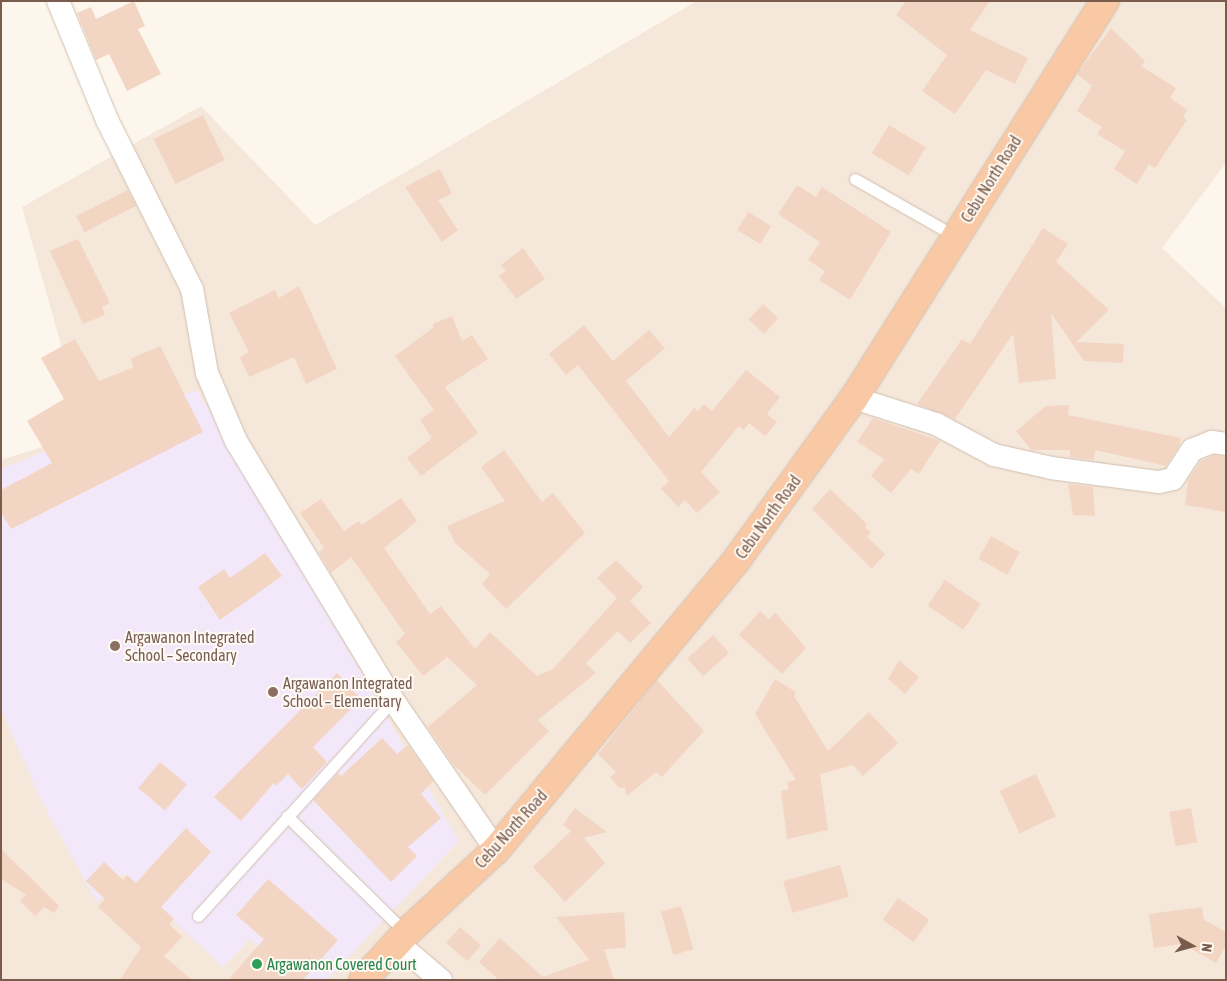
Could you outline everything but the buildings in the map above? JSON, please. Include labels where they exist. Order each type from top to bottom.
[{"type":"highway","name":"Cebu North Road","points":[[363,980],[401,937],[496,850],[738,558],[854,398],[1105,1]]},
{"type":"street","points":[[58,1],[107,120],[192,289],[207,373],[236,442],[393,700],[496,850]]},
{"type":"street","points":[[854,398],[936,424],[994,455],[1051,468],[1159,482],[1173,479],[1192,450],[1212,442],[1226,444]]},
{"type":"street","points":[[401,937],[441,980]]},
{"type":"lane","points":[[855,179],[955,236]]},
{"type":"lane","points":[[198,916],[393,700]]},
{"type":"lane","points":[[287,816],[401,937]]},
{"type":"shaded area","points":[[697,1],[1226,1],[1226,163],[1162,248],[1226,308],[1226,980],[1,980],[1,460],[86,433],[22,207],[201,106],[315,225]]},
{"type":"shaded area","points":[[197,390],[459,841],[327,980],[297,980],[250,939],[223,967],[122,873],[97,903],[42,802],[1,710],[1,469]]},
{"type":"place","name":"Argawanon Integrated School – Secondary","points":[[115,646]]},
{"type":"place","name":"Argawanon Integrated School – Elementary","points":[[273,692]]},
{"type":"place","name":"Argawanon Covered Court","points":[[257,964]]}]
